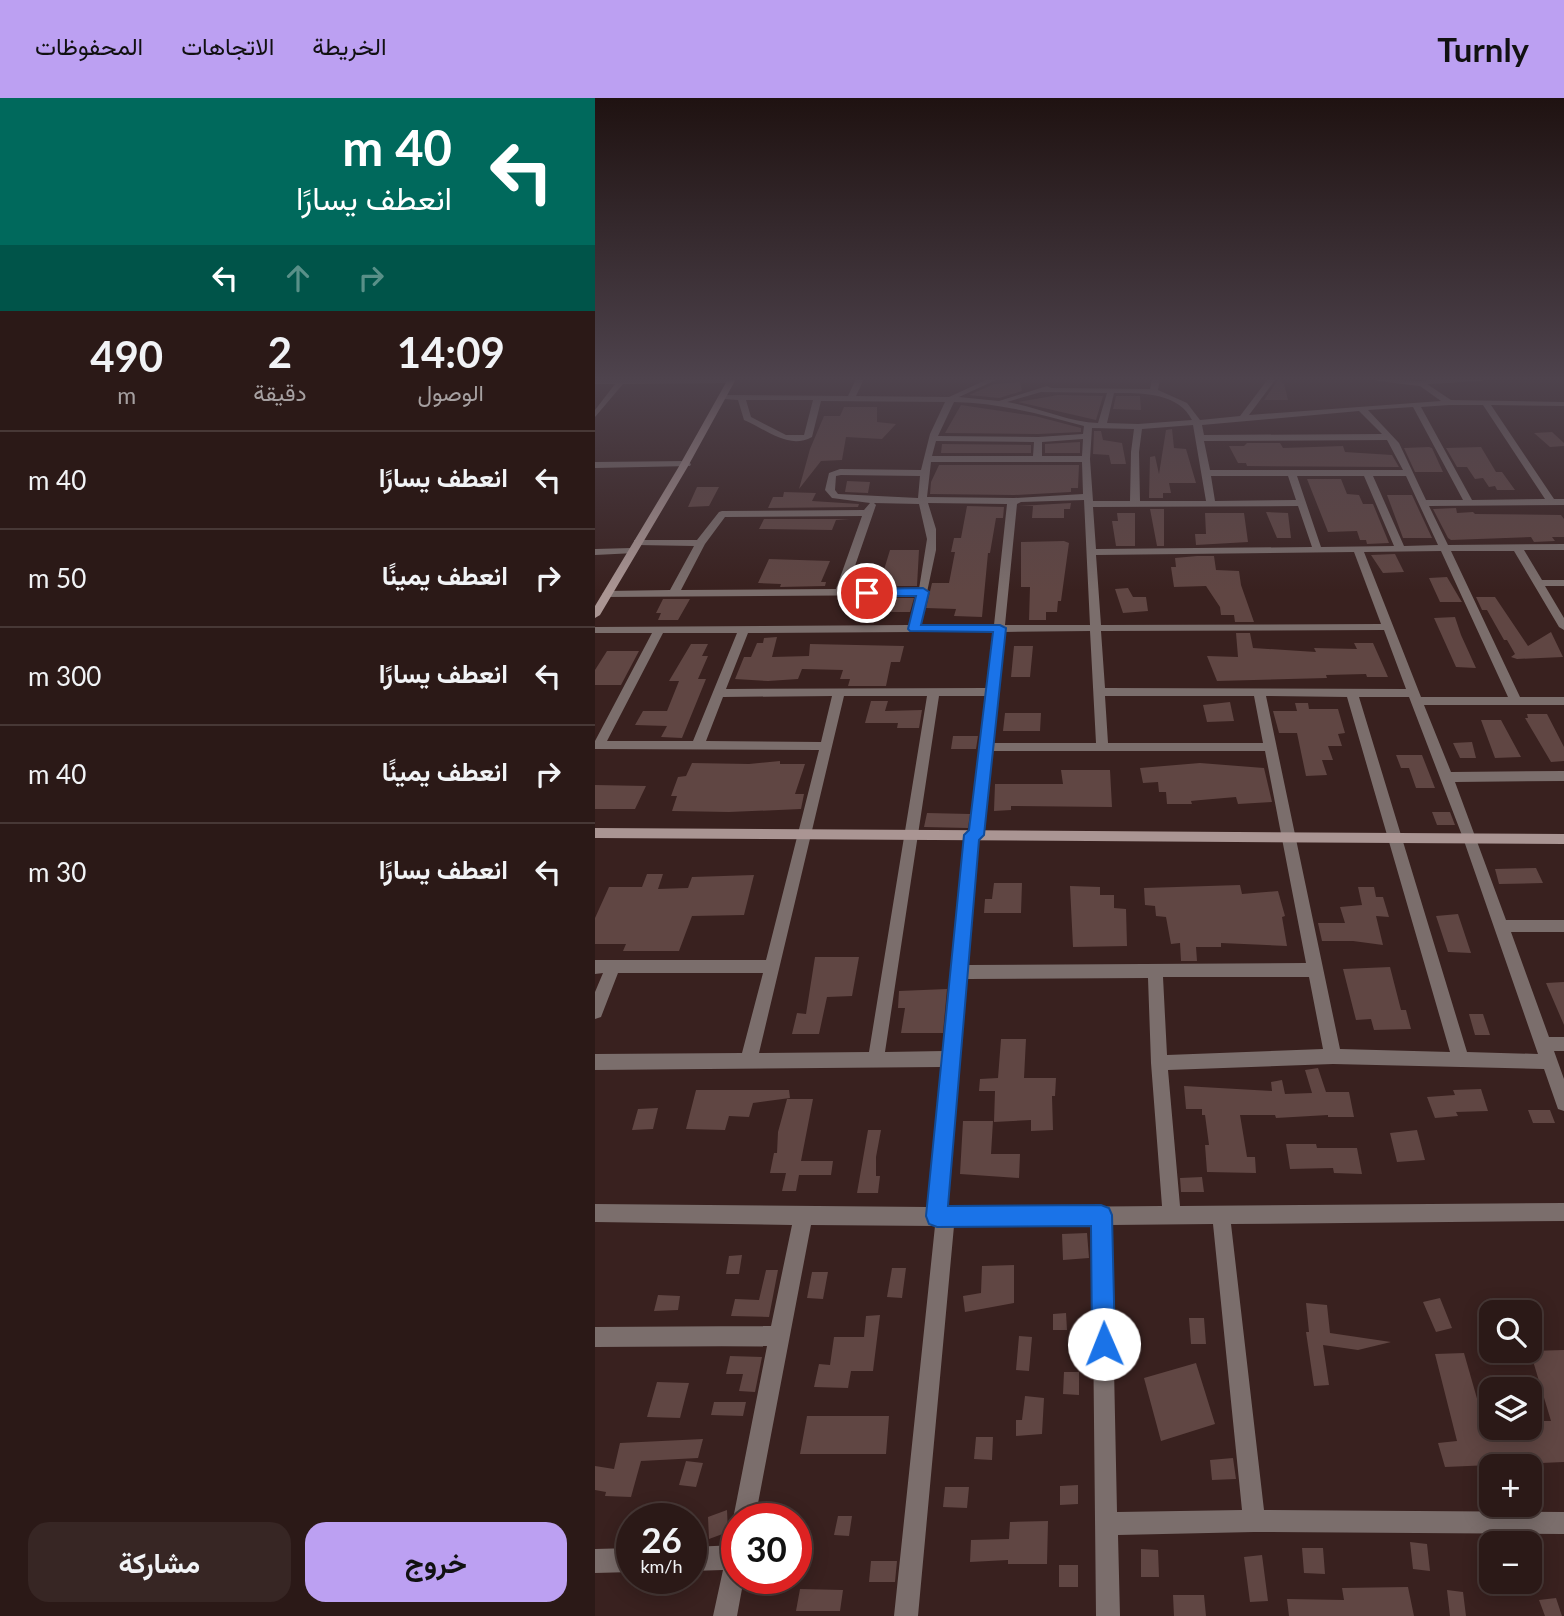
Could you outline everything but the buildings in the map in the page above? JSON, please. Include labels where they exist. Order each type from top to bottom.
[{"type":"street","points":[[595,615],[602,599],[695,450]]},
{"type":"street","points":[[914,629],[932,541],[930,522],[923,500],[930,450]]},
{"type":"street","points":[[1037,460],[1038,450]]},
{"type":"street","points":[[1086,450],[1102,746]]},
{"type":"street","points":[[1135,450],[1135,504]]},
{"type":"street","points":[[1202,450],[1212,503]]},
{"type":"street","points":[[1396,450],[1516,701]]},
{"type":"street","points":[[1441,450],[1469,503]]},
{"type":"street","points":[[1517,450],[1551,502]]},
{"type":"street","points":[[927,459],[1086,459]]},
{"type":"street","points":[[595,475],[599,465],[687,464]]},
{"type":"street","points":[[925,473],[840,472],[832,475],[831,494],[872,500],[1088,501],[1135,504],[1302,503]]},
{"type":"street","points":[[1292,473],[1318,551]]},
{"type":"street","points":[[1367,473],[1401,550]]},
{"type":"street","points":[[1205,474],[1408,473]]},
{"type":"street","points":[[840,593],[872,500]]},
{"type":"street","points":[[906,1616],[959,972],[1014,501]]},
{"type":"street","points":[[1422,503],[1564,502]]},
{"type":"street","points":[[674,593],[701,543],[722,514],[868,513]]},
{"type":"street","points":[[595,551],[701,543]]},
{"type":"street","points":[[1091,552],[1564,547]]},
{"type":"street","points":[[1518,548],[1564,627]]},
{"type":"street","points":[[1358,550],[1470,838],[1564,1103]]},
{"type":"street","points":[[1538,583],[1564,583]]},
{"type":"street","points":[[602,599],[674,593],[923,592]]},
{"type":"street","points":[[595,630],[1388,627]]},
{"type":"street","points":[[698,745],[744,629]]},
{"type":"street","points":[[659,630],[597,745],[826,746]]},
{"type":"street","points":[[1098,692],[1180,690],[1352,693],[1564,701]]},
{"type":"street","points":[[876,1059],[909,835],[934,692]]},
{"type":"street","points":[[718,693],[991,692]]},
{"type":"street","points":[[749,1060],[839,693]]},
{"type":"street","points":[[1259,693],[1332,1056]]},
{"type":"street","points":[[1352,693],[1460,1058]]},
{"type":"street","points":[[985,747],[1270,747]]},
{"type":"street","points":[[1446,777],[1564,776]]},
{"type":"street","points":[[595,833],[1564,839]]},
{"type":"street","points":[[1501,926],[1564,926]]},
{"type":"street","points":[[595,967],[772,967]]},
{"type":"street","points":[[595,1012],[613,967]]},
{"type":"street","points":[[1155,970],[1171,1215]]},
{"type":"street","points":[[959,972],[1315,970]]},
{"type":"street","points":[[1543,1044],[1564,1044]]},
{"type":"street","points":[[1159,1063],[1332,1056],[1549,1062]]},
{"type":"street","points":[[595,1062],[951,1059]]},
{"type":"street","points":[[595,1213],[941,1216],[1564,1212]]},
{"type":"street","points":[[1221,1214],[1254,1521]]},
{"type":"street","points":[[747,1503],[803,1215]]},
{"type":"street","points":[[1101,1215],[1108,1616]]},
{"type":"street","points":[[595,1337],[779,1336]]},
{"type":"street","points":[[1107,1524],[1254,1521],[1564,1523]]},
{"type":"street","points":[[595,1561],[616,1560]]},
{"type":"street","points":[[725,1616],[729,1594]]},
{"type":"route","points":[[867,593],[923,592],[914,629],[1000,628],[977,835],[972,835],[937,1216],[1101,1215],[1104,1344]]}]
